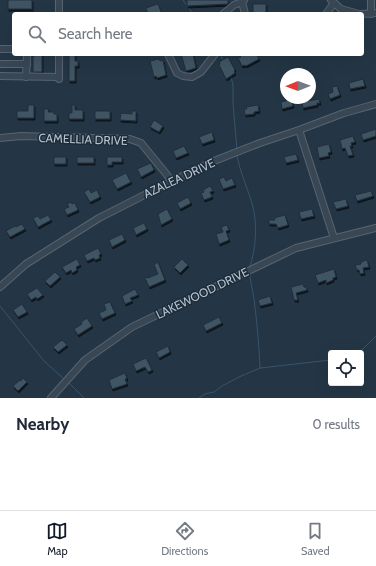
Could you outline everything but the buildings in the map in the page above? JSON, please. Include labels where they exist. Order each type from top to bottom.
[{"type":"street","points":[[59,0],[59,12]]},
{"type":"street","points":[[371,0],[374,14]]},
{"type":"street","points":[[225,12],[234,4],[243,1],[245,12]]},
{"type":"street","points":[[327,12],[332,2],[344,12]]},
{"type":"street","points":[[0,49],[12,49]]},
{"type":"street","points":[[26,77],[27,56]]},
{"type":"street","points":[[0,76],[59,78],[59,56]]},
{"type":"street","points":[[169,56],[179,75],[192,78],[201,72],[213,56]]},
{"type":"street","points":[[0,64],[27,64]]},
{"type":"street","name":"AZALEA DRIVE","points":[[0,287],[26,264],[99,218],[172,181],[209,163],[260,142],[299,130],[344,113],[376,104]]},
{"type":"street","points":[[299,130],[334,238]]},
{"type":"street","name":"CAMELLIA DRIVE","points":[[0,138],[21,136],[130,139],[141,143],[172,181]]},
{"type":"street","name":"LAKEWOOD DRIVE","points":[[51,398],[85,360],[132,327],[296,248],[376,228]]},
{"type":"waterway","points":[[183,0],[192,12]]},
{"type":"waterway","points":[[221,56],[223,60]]},
{"type":"waterway","points":[[231,76],[237,150]]},
{"type":"waterway","points":[[237,156],[252,203],[256,227],[254,251],[250,267]]},
{"type":"waterway","points":[[250,274],[254,296],[260,368]]},
{"type":"waterway","points":[[0,306],[44,361],[64,379]]},
{"type":"waterway","points":[[362,350],[376,336]]},
{"type":"waterway","points":[[199,398],[205,394],[214,392],[239,377],[260,368],[328,360]]},
{"type":"waterway","points":[[68,382],[84,398]]}]
